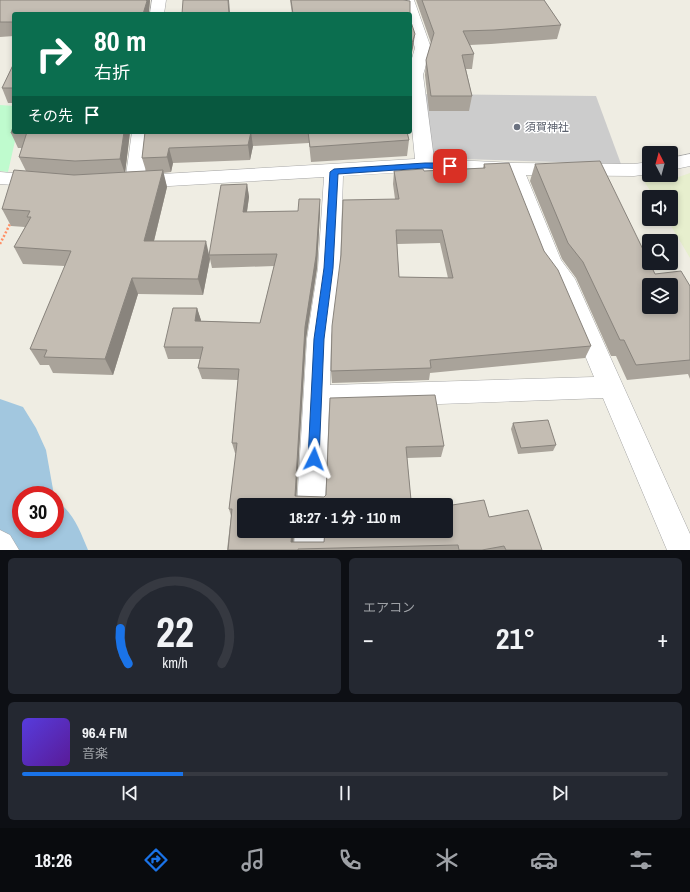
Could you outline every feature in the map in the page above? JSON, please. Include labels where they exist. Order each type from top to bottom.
[{"type":"street","points":[[157,12],[159,0]]},
{"type":"street","points":[[407,0],[411,12]]},
{"type":"street","points":[[412,15],[423,48],[415,75],[425,165]]},
{"type":"street","points":[[140,134],[127,183],[334,172],[425,165],[514,169],[642,169]]},
{"type":"street","points":[[678,163],[690,160]]},
{"type":"street","points":[[514,169],[552,264],[564,279],[682,550]]},
{"type":"street","points":[[311,498],[319,339],[329,268],[334,172]]},
{"type":"street","points":[[0,178],[57,182]]},
{"type":"street","points":[[317,397],[610,387]]},
{"type":"street","points":[[309,550],[310,538]]},
{"type":"street","points":[[0,545],[4,550]]},
{"type":"path","points":[[0,244],[33,181]]},
{"type":"shaded area","name":"須賀神社","points":[[421,94],[596,96],[621,164],[431,158]]},
{"type":"green space","points":[[0,105],[12,106],[12,134],[17,134],[8,172],[0,171]]},
{"type":"green space","points":[[690,173],[690,258],[678,238],[678,234],[676,234],[671,226],[678,226],[678,190],[650,190],[645,182],[678,182],[678,177]]},
{"type":"building","points":[[0,0],[147,1],[144,12],[12,12],[12,22],[0,22]]},
{"type":"building","points":[[183,0],[228,0],[229,12],[182,12]]},
{"type":"building","points":[[291,0],[410,1],[410,12],[293,12]]},
{"type":"building","points":[[422,0],[544,0],[561,25],[463,31],[474,54],[462,55],[472,96],[431,96],[426,60],[434,33]]},
{"type":"building","points":[[412,25],[415,34],[412,43]]},
{"type":"building","points":[[12,67],[12,88],[2,88]]},
{"type":"building","points":[[26,134],[124,134],[120,159],[75,161],[19,157]]},
{"type":"building","points":[[145,134],[251,134],[248,145],[169,148],[167,157],[142,158]]},
{"type":"building","points":[[308,134],[408,134],[409,140],[310,147]]},
{"type":"building","points":[[600,161],[642,247],[642,270],[653,270],[655,274],[681,271],[690,286],[690,360],[636,365],[624,340],[620,340],[583,262],[568,243],[535,164]]},
{"type":"building","points":[[509,163],[544,251],[558,270],[591,346],[430,360],[431,368],[331,371],[332,326],[341,255],[343,200],[399,199],[394,171],[485,168],[484,164]],"holes":[[[396,230],[442,230],[453,278],[399,277]]]},
{"type":"building","points":[[14,170],[74,175],[163,170],[144,241],[206,241],[198,279],[132,278],[105,359],[44,357],[47,350],[30,349],[71,251],[14,247],[31,217],[27,217],[30,211],[2,209]]},
{"type":"building","points":[[247,184],[243,212],[298,211],[299,199],[320,199],[316,256],[305,327],[295,496],[324,497],[326,495],[330,398],[435,395],[444,446],[406,447],[411,498],[237,498],[237,538],[291,538],[291,542],[324,542],[324,538],[453,538],[453,505],[484,500],[489,517],[528,510],[542,550],[506,550],[504,546],[482,550],[459,550],[458,545],[298,550],[228,550],[232,509],[229,509],[237,443],[232,443],[239,369],[198,368],[203,347],[164,347],[173,308],[197,308],[195,321],[260,323],[277,254],[209,255],[221,185]]},
{"type":"building","points":[[548,420],[556,445],[521,448],[513,423]]},
{"type":"waterway","points":[[0,428],[13,450],[18,486]]},
{"type":"waterway","points":[[43,538],[51,550]]},
{"type":"place","name":"須賀神社","points":[[517,127]]},
{"type":"route","points":[[314,459],[319,339],[329,268],[334,172],[425,165],[450,166]]}]
